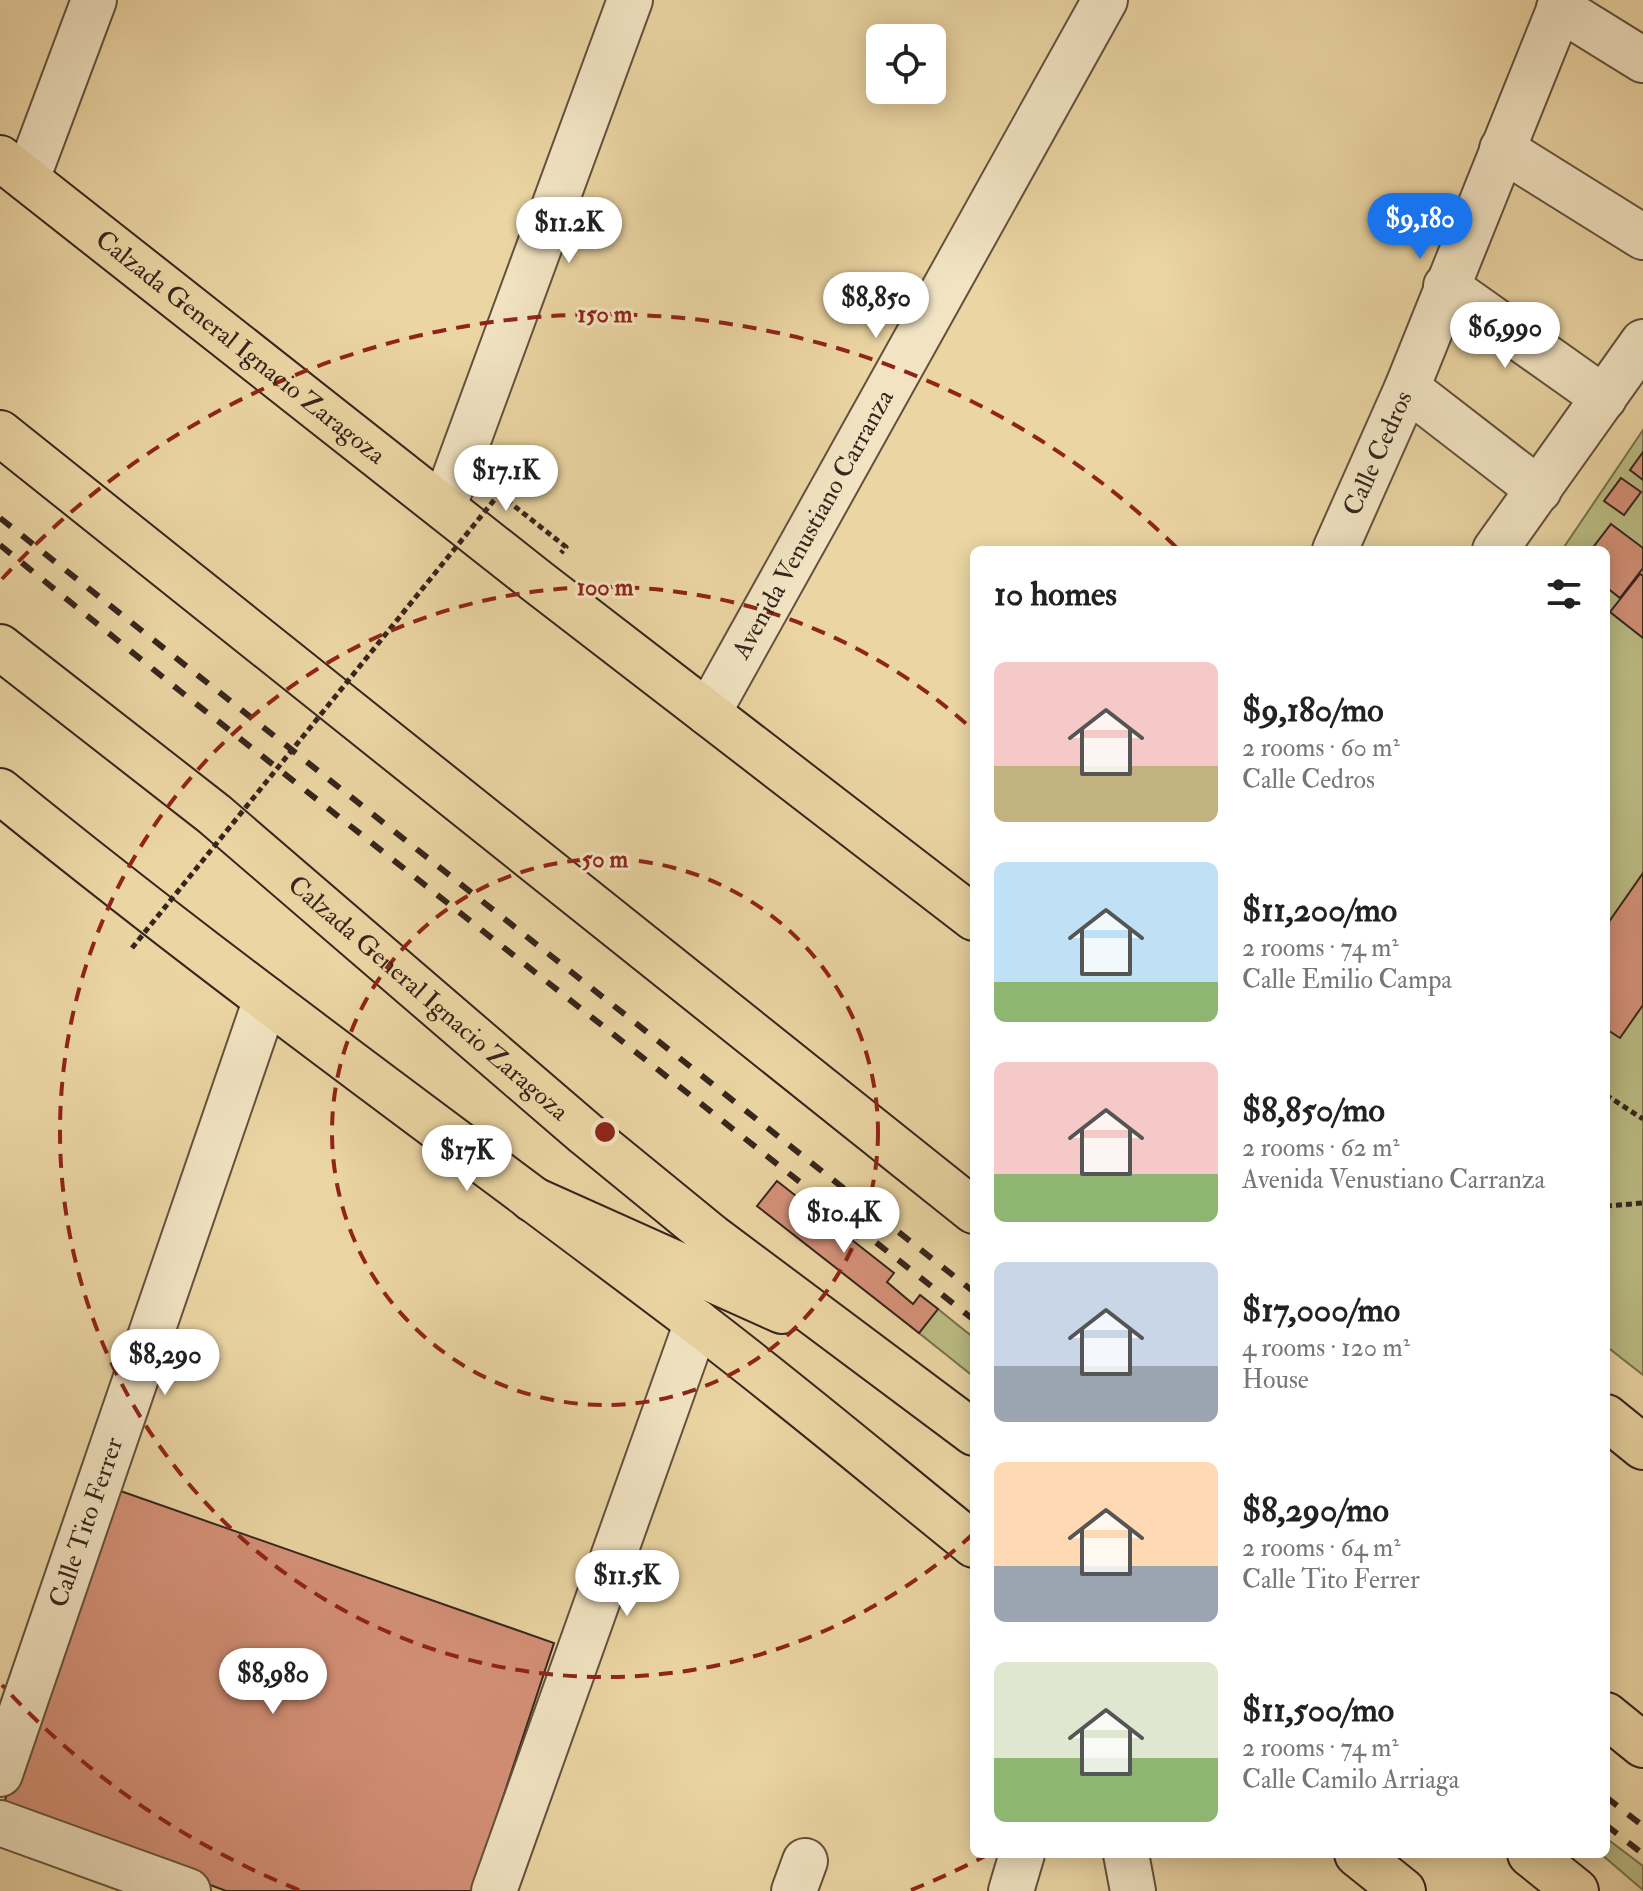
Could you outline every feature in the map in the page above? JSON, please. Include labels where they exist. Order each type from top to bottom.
[{"type":"main road","name":"Calzada General Ignacio Zaragoza","points":[[14,168],[970,915]]},
{"type":"main road","points":[[0,433],[970,1208]]},
{"type":"main road","name":"Calzada General Ignacio Zaragoza","points":[[0,647],[214,814],[465,1031],[712,1237],[970,1430]]},
{"type":"main road","points":[[0,791],[266,999],[697,1322],[970,1542]]},
{"type":"main road","points":[[532,1199],[857,1345]]},
{"type":"main road","points":[[1610,1420],[1643,1447]]},
{"type":"main road","points":[[1610,1718],[1643,1745]]},
{"type":"main road","points":[[1362,1858],[1403,1891]]},
{"type":"main road","points":[[1535,1858],[1576,1891]]},
{"type":"street","points":[[14,168],[94,0]]},
{"type":"street","points":[[444,506],[630,0]]},
{"type":"street","name":"Avenida Venustiano Carranza","points":[[708,713],[1105,0]]},
{"type":"street","points":[[1561,4],[1643,60]]},
{"type":"street","name":"Calle Cedros","points":[[1337,546],[1407,388],[1561,4]]},
{"type":"street","points":[[1502,149],[1643,237]]},
{"type":"street","points":[[1446,286],[1604,398]]},
{"type":"street","points":[[1498,546],[1643,342]]},
{"type":"street","points":[[1407,388],[1539,490]]},
{"type":"street","name":"Calle Tito Ferrer","points":[[0,1774],[266,999]]},
{"type":"street","points":[[494,1891],[697,1322]]},
{"type":"street","points":[[0,1823],[188,1891]]},
{"type":"street","points":[[1011,1891],[1021,1858]]},
{"type":"street","points":[[1127,1858],[1133,1891]]},
{"type":"path","points":[[132,948],[499,494],[566,547]]},
{"type":"path","points":[[1610,1098],[1643,1119]]},
{"type":"path","points":[[1610,1206],[1643,1203]]},
{"type":"green space","points":[[1643,430],[1643,1375],[1610,1349],[1610,546],[1565,546]]},
{"type":"green space","points":[[938,1309],[970,1335],[970,1374],[919,1333]]},
{"type":"green space","points":[[1610,1841],[1643,1866],[1643,1890],[1606,1858],[1610,1858]]},
{"type":"building","points":[[1643,452],[1643,480],[1630,470]]},
{"type":"building","points":[[1621,478],[1641,492],[1624,515],[1604,501]]},
{"type":"building","points":[[1611,524],[1643,548],[1643,568],[1620,598],[1610,590],[1610,546],[1594,546]]},
{"type":"building","points":[[1640,574],[1643,576],[1643,638],[1610,612]]},
{"type":"building","points":[[1643,873],[1643,1005],[1620,1038],[1610,1032],[1610,920]]},
{"type":"building","points":[[777,1181],[894,1273],[887,1282],[913,1304],[920,1295],[938,1309],[919,1333],[757,1206]]},
{"type":"building","points":[[112,1488],[554,1643],[472,1891],[226,1891],[3,1806]]},
{"type":"railway","points":[[0,518],[970,1289]]},
{"type":"railway","points":[[0,545],[970,1317]]},
{"type":"railway","points":[[1610,1800],[1643,1826]]},
{"type":"railway","points":[[1610,1828],[1643,1854]]}]
